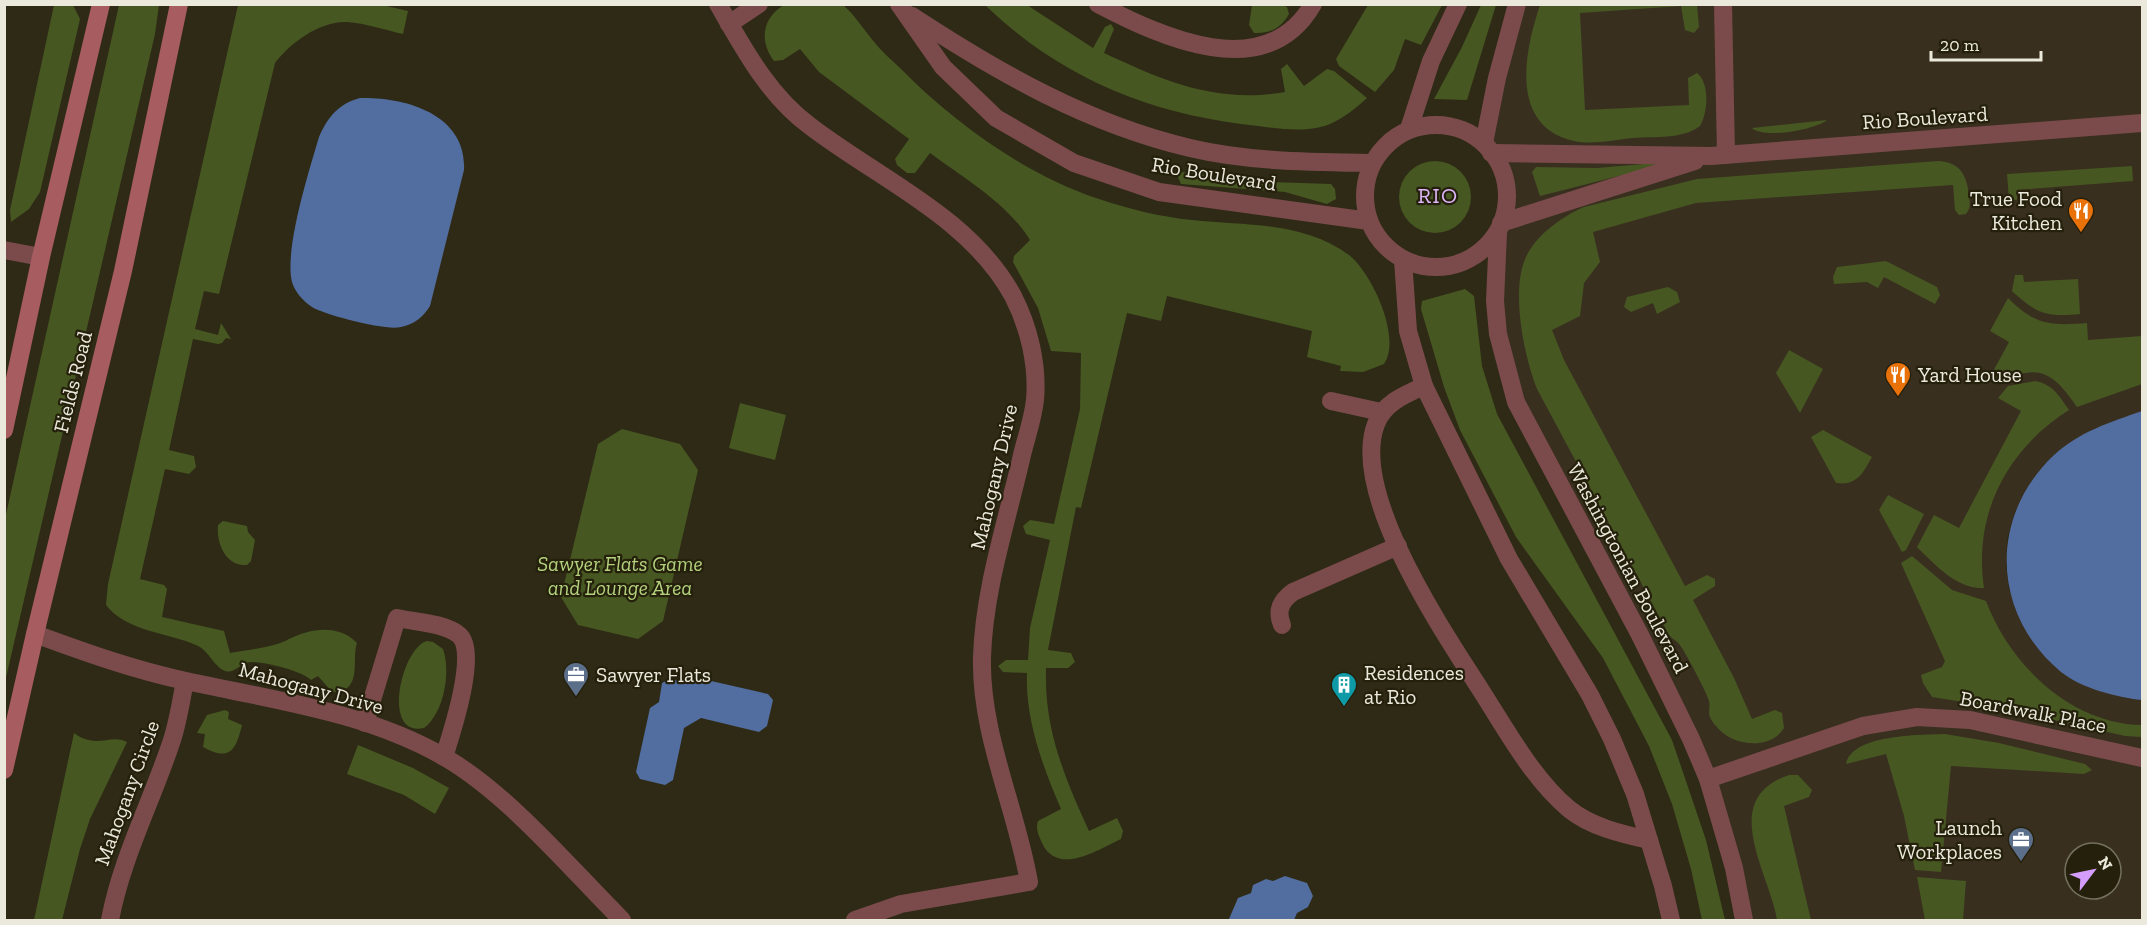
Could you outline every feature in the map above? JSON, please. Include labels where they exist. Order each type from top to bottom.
[{"type":"main road","points":[[4,430],[41,257],[100,4]]},
{"type":"main road","name":"Fields Road","points":[[4,770],[34,634],[123,271],[179,4]]},
{"type":"street","name":"Mahogany Drive","points":[[718,4],[765,81],[787,107],[809,126],[932,210],[980,251],[1012,296],[1023,320],[1033,356],[1035,401],[986,612],[982,658],[996,757],[1020,834],[1029,882],[901,904],[855,921]]},
{"type":"street","points":[[729,24],[759,4]]},
{"type":"street","points":[[1098,4],[1165,34],[1230,51],[1251,48],[1273,41],[1295,29],[1313,4]]},
{"type":"street","points":[[1409,129],[1431,61],[1458,4]]},
{"type":"street","points":[[1487,148],[1497,78],[1517,4]]},
{"type":"street","points":[[1719,155],[1723,4]]},
{"type":"street","name":"Rio Boulevard","points":[[900,7],[986,62],[1099,121],[1191,149],[1256,158],[1372,163]]},
{"type":"street","name":"Rio Boulevard","points":[[900,7],[943,67],[996,118],[1074,164],[1159,192],[1369,221]]},
{"type":"street","name":"Rio Boulevard","points":[[1487,148],[1719,155],[2142,123]]},
{"type":"street","points":[[1428,125],[1448,126],[1467,132],[1487,148],[1499,162],[1507,186],[1506,210],[1500,228],[1483,250],[1463,263],[1433,268],[1403,260],[1377,237],[1369,221],[1364,202],[1366,182],[1372,163],[1388,143],[1409,129],[1428,125]]},
{"type":"street","name":"Rio Boulevard","points":[[1500,228],[1719,155]]},
{"type":"street","name":"Washingtonian Boulevard","points":[[1500,228],[1496,301],[1498,334],[1516,402],[1640,634],[1708,779],[1734,868],[1744,921]]},
{"type":"street","points":[[4,250],[41,257]]},
{"type":"street","points":[[1403,260],[1408,331],[1424,386],[1509,559],[1590,695],[1635,794],[1671,921]]},
{"type":"street","points":[[1424,386],[1392,402],[1381,412],[1375,426],[1372,462],[1385,515],[1398,546],[1424,598],[1455,649],[1515,742],[1553,792],[1570,809],[1585,819],[1624,834],[1649,840]]},
{"type":"street","points":[[1331,401],[1381,412]]},
{"type":"street","points":[[1282,625],[1278,612],[1293,592],[1398,546]]},
{"type":"street","points":[[365,723],[396,618],[453,631],[463,638],[465,671],[444,757]]},
{"type":"street","name":"Mahogany Drive","points":[[34,634],[131,668],[287,701],[365,723],[444,757],[509,808],[622,921]]},
{"type":"street","name":"Mahogany Circle","points":[[110,921],[115,895],[137,828],[172,739],[185,681]]},
{"type":"street","name":"Boardwalk Place","points":[[1708,779],[1863,726],[1917,717],[1970,720],[2142,758]]},
{"type":"shaded area","points":[[1521,5],[2142,5],[2142,411],[2107,424],[2033,479],[2015,511],[2007,539],[2006,566],[2009,591],[2062,672],[2090,687],[2142,700],[2142,920],[1749,920],[1725,815],[1518,396],[1501,325],[1502,232],[1512,209],[1508,178],[1499,156],[1488,142]]},
{"type":"green space","points":[[54,5],[73,5],[80,19],[40,192],[29,209],[11,222],[10,210]]},
{"type":"green space","points":[[119,5],[159,5],[155,34],[5,682],[5,519]]},
{"type":"green space","points":[[238,5],[382,5],[408,11],[403,34],[347,22],[326,25],[297,41],[275,63],[219,294],[204,291],[195,329],[218,335],[221,323],[231,339],[226,338],[218,344],[193,339],[169,450],[194,456],[196,467],[189,474],[165,469],[140,579],[164,585],[167,589],[162,617],[224,631],[230,653],[277,644],[297,635],[314,631],[332,630],[349,637],[357,643],[352,681],[349,687],[342,691],[332,692],[318,676],[311,680],[300,673],[272,665],[250,662],[231,671],[225,671],[198,646],[137,627],[115,614],[106,605],[108,584]]},
{"type":"green space","points":[[784,5],[843,5],[881,50],[944,108],[992,145],[1045,176],[1099,199],[1145,212],[1192,220],[1273,227],[1312,236],[1331,244],[1349,255],[1358,264],[1367,276],[1382,306],[1387,323],[1389,353],[1384,364],[1363,372],[1340,371],[1341,366],[1307,357],[1312,331],[1167,296],[1161,321],[1127,313],[1081,508],[1076,507],[1048,650],[1071,653],[1075,662],[1068,668],[1046,668],[1048,711],[1057,752],[1089,831],[1117,818],[1123,831],[1121,839],[1091,854],[1079,858],[1058,858],[1049,853],[1042,843],[1037,830],[1038,821],[1061,809],[1032,726],[1027,673],[1003,672],[998,666],[1006,660],[1028,660],[1030,628],[1050,540],[1026,534],[1023,526],[1030,520],[1054,524],[1080,409],[1081,353],[1051,351],[1038,308],[1013,262],[1014,256],[1030,240],[1010,214],[930,153],[915,173],[907,173],[897,165],[895,159],[909,139],[819,72],[800,49],[783,60],[774,61],[766,46],[765,30],[771,16]]},
{"type":"green space","points":[[985,5],[1027,5],[1093,48],[1105,27],[1111,24],[1114,29],[1104,53],[1148,73],[1192,88],[1236,95],[1285,92],[1281,69],[1287,64],[1304,86],[1327,69],[1334,71],[1367,98],[1335,122],[1313,129],[1258,126],[1181,113],[1111,89],[1077,73],[1045,54]]},
{"type":"green space","points":[[1252,5],[1282,5],[1287,7],[1289,14],[1274,29],[1254,33],[1249,25]]},
{"type":"green space","points":[[1368,5],[1442,5],[1421,45],[1405,39],[1394,70],[1375,92],[1339,66],[1336,59]]},
{"type":"green space","points":[[1481,5],[1496,5],[1467,100],[1434,99],[1462,47]]},
{"type":"green space","points":[[1540,5],[1697,5],[1699,27],[1694,33],[1685,30],[1681,6],[1580,13],[1585,110],[1689,105],[1688,78],[1697,73],[1706,91],[1705,114],[1700,126],[1685,134],[1596,142],[1574,141],[1553,133],[1539,120],[1530,103],[1527,84],[1530,43]]},
{"type":"green space","points":[[1827,120],[1812,127],[1790,132],[1767,133],[1752,128]]},
{"type":"green space","points":[[1435,161],[1449,164],[1461,171],[1468,183],[1471,197],[1468,211],[1461,223],[1449,230],[1435,233],[1421,230],[1409,223],[1402,211],[1399,197],[1402,183],[1409,171],[1421,164]]},
{"type":"green space","points":[[1678,161],[1540,196],[1532,172],[1536,167],[1597,168]]},
{"type":"green space","points":[[1938,161],[1952,164],[1964,176],[1970,203],[1966,214],[1959,215],[1955,210],[1953,185],[1696,203],[1593,232],[1600,262],[1584,283],[1580,316],[1552,330],[1564,360],[1685,586],[1707,575],[1715,579],[1715,586],[1693,600],[1734,678],[1752,719],[1775,710],[1782,713],[1784,728],[1770,740],[1750,743],[1731,738],[1716,726],[1711,718],[1709,701],[1696,672],[1682,648],[1669,635],[1537,389],[1527,358],[1520,321],[1522,267],[1528,253],[1545,232],[1560,220],[1584,207],[1697,179]]},
{"type":"green space","points":[[2132,166],[2133,181],[2017,190],[2017,200],[2009,200],[2007,174]]},
{"type":"green space","points":[[1181,172],[1266,182],[1331,184],[1335,189],[1336,199],[1327,204],[1285,192],[1181,184],[1177,175]]},
{"type":"green space","points":[[1886,261],[1937,287],[1940,295],[1935,304],[1884,277],[1878,288],[1867,282],[1834,284],[1833,277],[1837,267]]},
{"type":"green space","points":[[2015,275],[2023,275],[2024,282],[2078,279],[2080,314],[2050,314],[2028,305],[2012,291]]},
{"type":"green space","points":[[1668,287],[1677,292],[1680,302],[1657,314],[1653,303],[1631,312],[1624,307],[1627,297]]},
{"type":"green space","points":[[1465,289],[1474,296],[1482,366],[1497,414],[1672,740],[1706,840],[1725,920],[1702,920],[1691,869],[1672,804],[1649,746],[1603,658],[1516,537],[1460,430],[1444,387],[1421,309],[1422,301]]},
{"type":"green space","points":[[2008,298],[2027,314],[2044,322],[2087,323],[2088,340],[2142,336],[2142,384],[2077,407],[2060,385],[2043,374],[2023,373],[1996,383],[1989,379],[2009,342],[1990,331]]},
{"type":"green space","points":[[1789,350],[1823,369],[1800,413],[1776,373]]},
{"type":"green space","points":[[2035,381],[2051,388],[2069,410],[2028,444],[2012,464],[1999,486],[1984,534],[1982,561],[1984,588],[1974,588],[1947,575],[1917,547],[1934,515],[1959,528],[2021,411],[1998,398],[2008,386]]},
{"type":"green space","points":[[740,403],[786,415],[775,460],[729,448]]},
{"type":"green space","name":"Sawyer Flats Game and Lounge Area","points":[[622,429],[680,444],[698,470],[663,621],[638,639],[578,625],[561,597],[598,444]]},
{"type":"green space","points":[[1823,430],[1872,457],[1862,473],[1854,480],[1836,483],[1811,437]]},
{"type":"green space","points":[[1888,495],[1924,514],[1906,550],[1902,552],[1879,510]]},
{"type":"green space","points":[[223,521],[247,526],[248,532],[255,540],[251,561],[247,565],[233,562],[224,552],[218,532],[218,525]]},
{"type":"green space","points":[[1912,556],[1952,590],[1986,601],[2011,647],[2046,687],[2091,714],[2116,722],[2142,725],[2142,737],[2125,736],[1995,707],[1932,697],[1921,675],[1942,667],[1945,661],[1901,563]]},
{"type":"green space","points":[[427,641],[443,649],[446,669],[444,692],[437,713],[431,721],[424,728],[411,727],[403,720],[399,707],[403,674],[418,647]]},
{"type":"green space","points":[[225,710],[229,712],[228,719],[242,725],[234,747],[226,753],[220,753],[203,747],[205,734],[197,733],[207,715]]},
{"type":"green space","points":[[74,733],[90,740],[115,739],[127,742],[90,819],[62,920],[34,920]]},
{"type":"green space","points":[[1945,734],[1999,743],[2085,764],[2092,770],[2084,774],[1951,766],[1941,872],[1915,870],[1904,816],[1886,754],[1846,764],[1851,754],[1860,747],[1873,742],[1904,736]]},
{"type":"green space","points":[[358,745],[413,768],[449,788],[435,814],[404,795],[347,774]]},
{"type":"green space","points":[[1789,775],[1798,775],[1812,790],[1809,797],[1784,806],[1811,920],[1777,920],[1753,839],[1752,819],[1756,801],[1768,786]]},
{"type":"green space","points":[[1917,877],[1966,881],[1963,920],[1925,920]]},
{"type":"water","points":[[360,98],[396,101],[431,113],[456,135],[462,151],[464,170],[430,306],[418,320],[401,327],[370,325],[319,310],[303,299],[292,282],[290,268],[294,231],[319,137],[335,112]]},
{"type":"water","points":[[2142,411],[2142,700],[2100,691],[2079,683],[2061,672],[2038,649],[2022,623],[2011,595],[2007,566],[2009,537],[2017,508],[2032,481],[2053,456],[2084,434]]},
{"type":"water","points":[[698,678],[768,694],[773,700],[767,726],[759,732],[701,718],[684,728],[673,780],[665,785],[640,779],[636,772],[650,708],[659,702],[662,683],[670,679],[690,683]]},
{"type":"water","points":[[1285,876],[1307,883],[1313,896],[1308,907],[1297,913],[1294,920],[1229,919],[1238,898],[1251,893],[1253,885],[1266,879],[1273,881]]},
{"type":"place","name":"True Food Kitchen","points":[[2081,234]]},
{"type":"place","name":"Yard House","points":[[1898,398]]},
{"type":"place","name":"Sawyer Flats","points":[[576,698]]},
{"type":"place","name":"Residences at Rio","points":[[1344,708]]},
{"type":"place","name":"Launch Workplaces","points":[[2021,863]]},
{"type":"district","name":"RIO","points":[[1438,195]]}]
